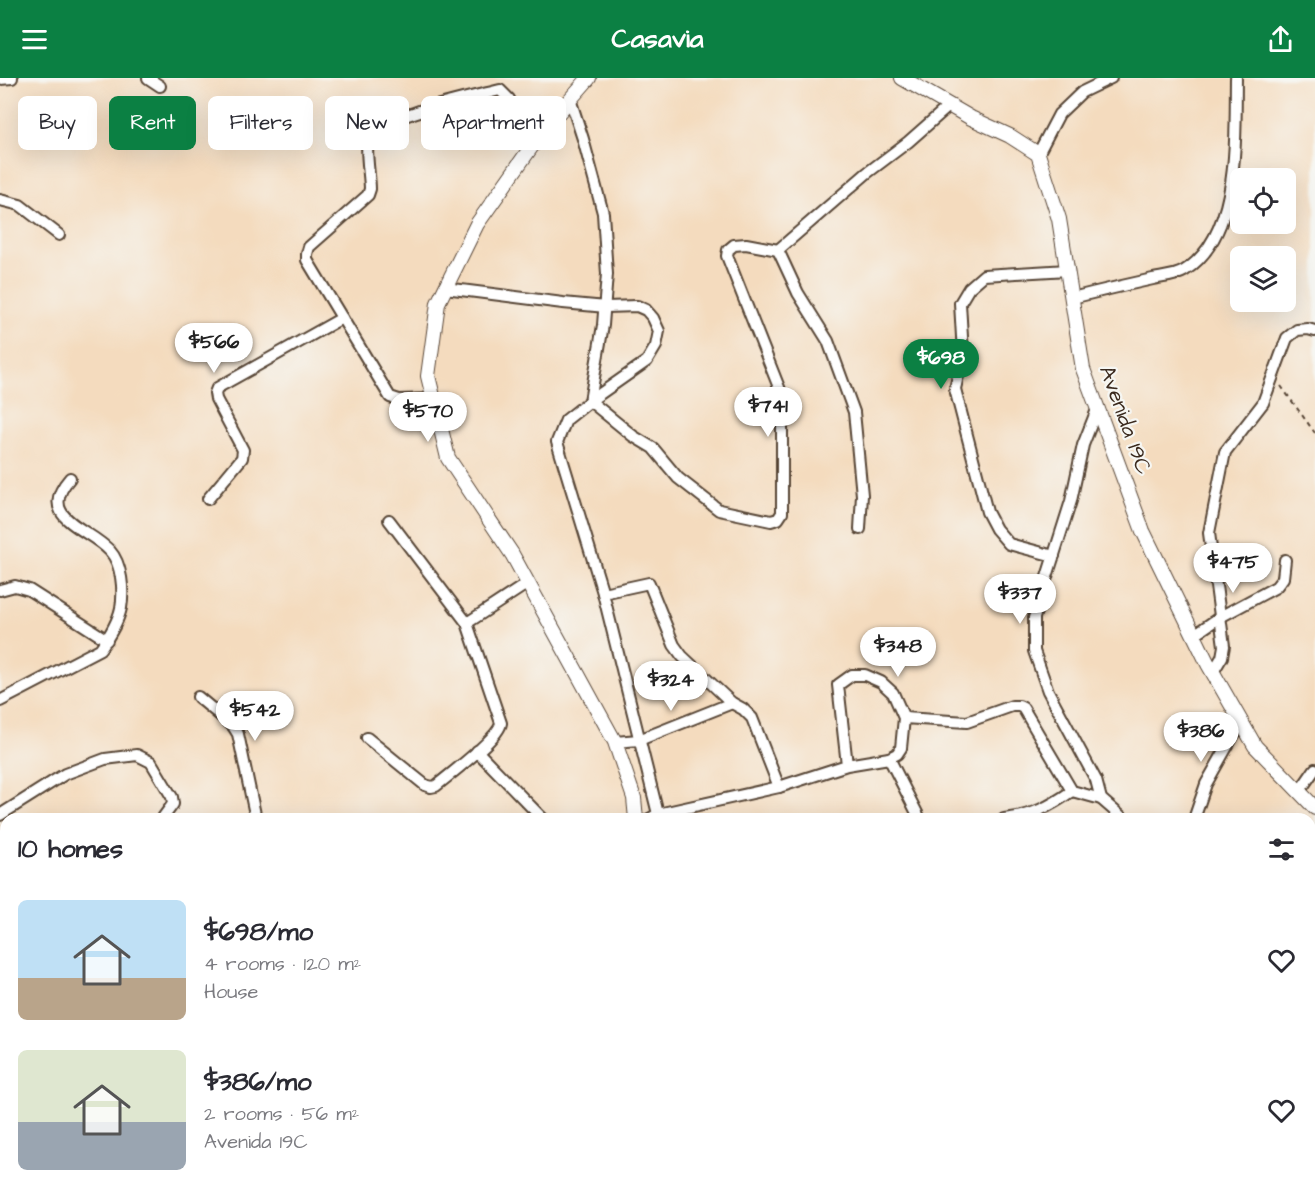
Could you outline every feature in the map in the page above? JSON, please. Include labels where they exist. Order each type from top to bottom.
[{"type":"street","points":[[0,79],[12,78]]},
{"type":"street","points":[[148,78],[160,86]]},
{"type":"street","points":[[566,104],[589,78]]},
{"type":"street","points":[[902,78],[1010,136],[1038,154],[1059,114],[1082,92],[1111,78]]},
{"type":"street","points":[[1072,298],[1183,272],[1203,257],[1220,228],[1228,200],[1235,135],[1236,78]]},
{"type":"street","points":[[476,96],[500,90],[506,96]]},
{"type":"street","points":[[570,99],[603,213],[607,274],[606,307],[590,401]]},
{"type":"street","points":[[778,250],[950,105]]},
{"type":"street","points":[[421,110],[375,129],[368,140],[370,189],[368,195],[309,247],[307,260],[390,397],[399,400],[434,399]]},
{"type":"street","points":[[529,150],[477,224],[438,303],[428,376],[448,458],[512,554],[615,742],[634,798],[635,813]]},
{"type":"street","name":"Avenida 19C","points":[[1038,154],[1059,219],[1083,369],[1143,531],[1213,672],[1255,746],[1315,808]]},
{"type":"street","points":[[0,201],[20,205],[59,235]]},
{"type":"street","points":[[590,401],[633,436],[653,448],[678,478],[719,510],[771,521],[778,519],[782,513],[782,396],[727,256],[728,250],[734,245],[746,244],[778,250]]},
{"type":"street","points":[[778,250],[798,293],[828,340],[854,412],[862,495],[860,529]]},
{"type":"street","points":[[1054,556],[1009,543],[996,529],[987,512],[955,389],[963,354],[960,303],[969,288],[984,275],[1068,270]]},
{"type":"street","points":[[446,288],[606,307],[637,306],[646,310],[659,331],[656,346],[647,361],[566,420],[557,442],[603,593],[639,740],[652,813]]},
{"type":"street","points":[[208,499],[242,458],[243,450],[216,399],[217,388],[342,318]]},
{"type":"street","points":[[1213,672],[1222,657],[1224,646],[1209,533],[1225,452],[1258,413],[1274,377],[1287,338],[1297,330],[1315,331]]},
{"type":"street","points":[[1098,407],[1083,445],[1071,501],[1035,618],[1034,651],[1048,692],[1096,780],[1101,799]]},
{"type":"street","points":[[0,701],[100,649],[107,640],[121,608],[121,569],[110,551],[61,514],[57,505],[62,488],[70,478]]},
{"type":"street","points":[[367,738],[425,785],[431,787],[436,786],[477,751],[500,728],[501,723],[467,623],[388,520]]},
{"type":"street","points":[[1194,635],[1220,617],[1276,587],[1283,578],[1285,560]]},
{"type":"street","points":[[467,623],[528,583]]},
{"type":"street","points":[[603,593],[649,583],[674,645],[682,656],[732,703],[752,718],[779,787]]},
{"type":"street","points":[[0,590],[15,586],[29,590],[107,640]]},
{"type":"street","points":[[666,813],[779,787],[847,765],[889,758],[897,754],[901,748],[904,718],[893,693],[881,682],[865,675],[852,675],[838,685],[847,765]]},
{"type":"street","points":[[198,697],[233,726],[238,734],[255,813]]},
{"type":"street","points":[[615,742],[639,740],[732,703]]},
{"type":"street","points":[[904,718],[967,722],[1012,706],[1019,706],[1023,708],[1072,792]]},
{"type":"street","points":[[1196,813],[1206,784],[1241,722]]},
{"type":"street","points":[[477,751],[537,813]]},
{"type":"street","points":[[3,813],[65,774],[105,759],[137,755],[151,762],[172,796],[172,804],[166,813]]},
{"type":"street","points":[[889,758],[917,813]]},
{"type":"street","points":[[1299,792],[1315,768]]},
{"type":"street","points":[[1034,813],[1072,792],[1101,799],[1117,813]]},
{"type":"path","points":[[1274,377],[1315,433]]}]
